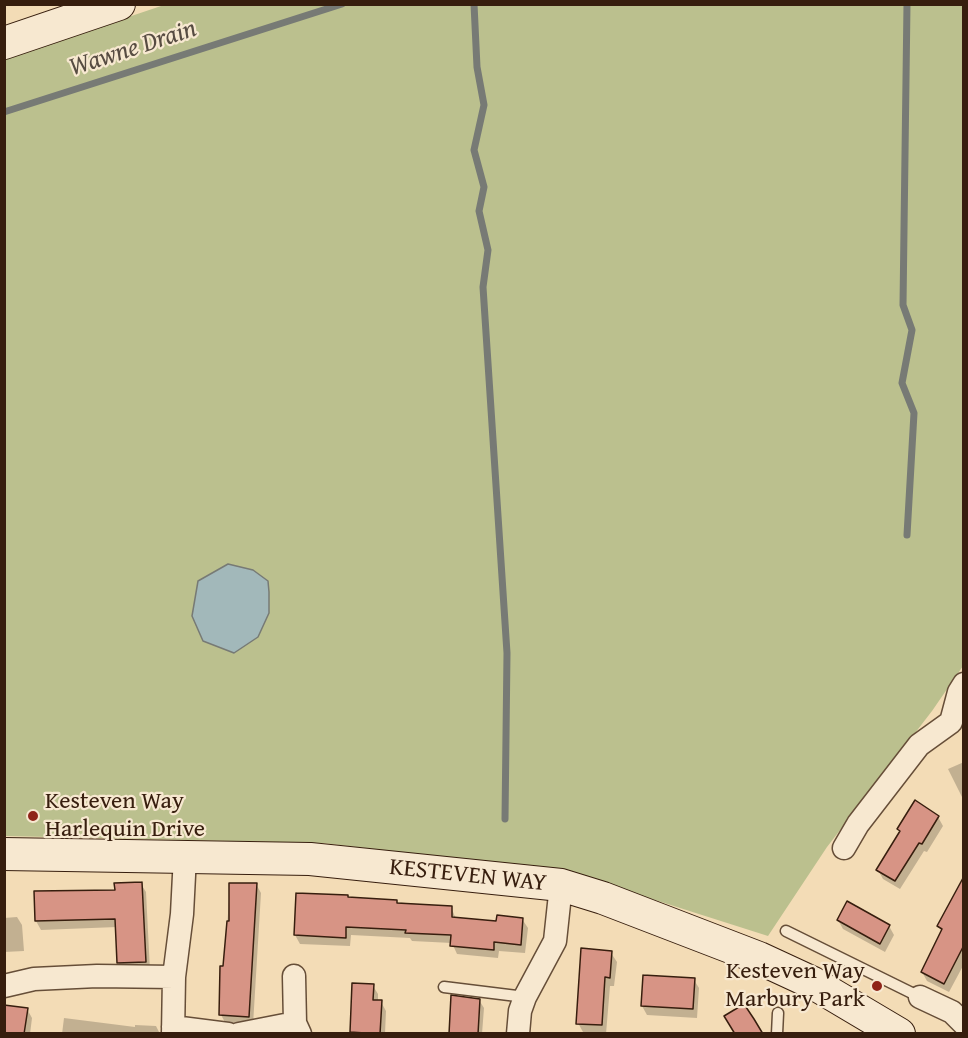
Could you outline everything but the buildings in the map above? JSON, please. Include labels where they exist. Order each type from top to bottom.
[{"type":"street","points":[[4,43],[119,4]]},
{"type":"street","points":[[844,848],[858,824],[920,745],[957,726],[959,692],[963,684]]},
{"type":"street","name":"KESTEVEN WAY","points":[[4,854],[310,859],[561,885],[603,898],[759,958],[813,983],[899,1034]]},
{"type":"street","points":[[185,856],[182,914],[174,977],[173,1030],[228,1034]]},
{"type":"street","points":[[518,1034],[519,1011],[555,941],[561,885]]},
{"type":"street","points":[[4,986],[34,979],[87,976],[174,977]]},
{"type":"street","points":[[239,1034],[298,1028],[294,976]]},
{"type":"street","points":[[920,997],[960,1012]]},
{"type":"lane","points":[[786,932],[920,997]]},
{"type":"lane","points":[[444,987],[525,997]]},
{"type":"lane","points":[[777,1034],[778,1013]]},
{"type":"green space","points":[[164,5],[963,5],[963,666],[932,711],[827,847],[768,936],[567,872],[323,843],[5,836],[4,59]]},
{"type":"shaded area","points":[[228,564],[253,570],[268,581],[269,592],[269,613],[258,637],[234,653],[203,641],[192,616],[198,581]]},
{"type":"waterway","name":"Wawne Drain","points":[[4,112],[342,4]]},
{"type":"waterway","points":[[474,4],[477,67],[484,105],[474,150],[484,187],[479,211],[488,250],[483,287],[507,653],[505,819]]},
{"type":"waterway","points":[[907,4],[903,305],[912,330],[902,383],[914,413],[907,535]]},
{"type":"place","name":"Kesteven Way Harlequin Drive","points":[[33,816]]},
{"type":"place","name":"Kesteven Way Marbury Park","points":[[877,986]]}]
